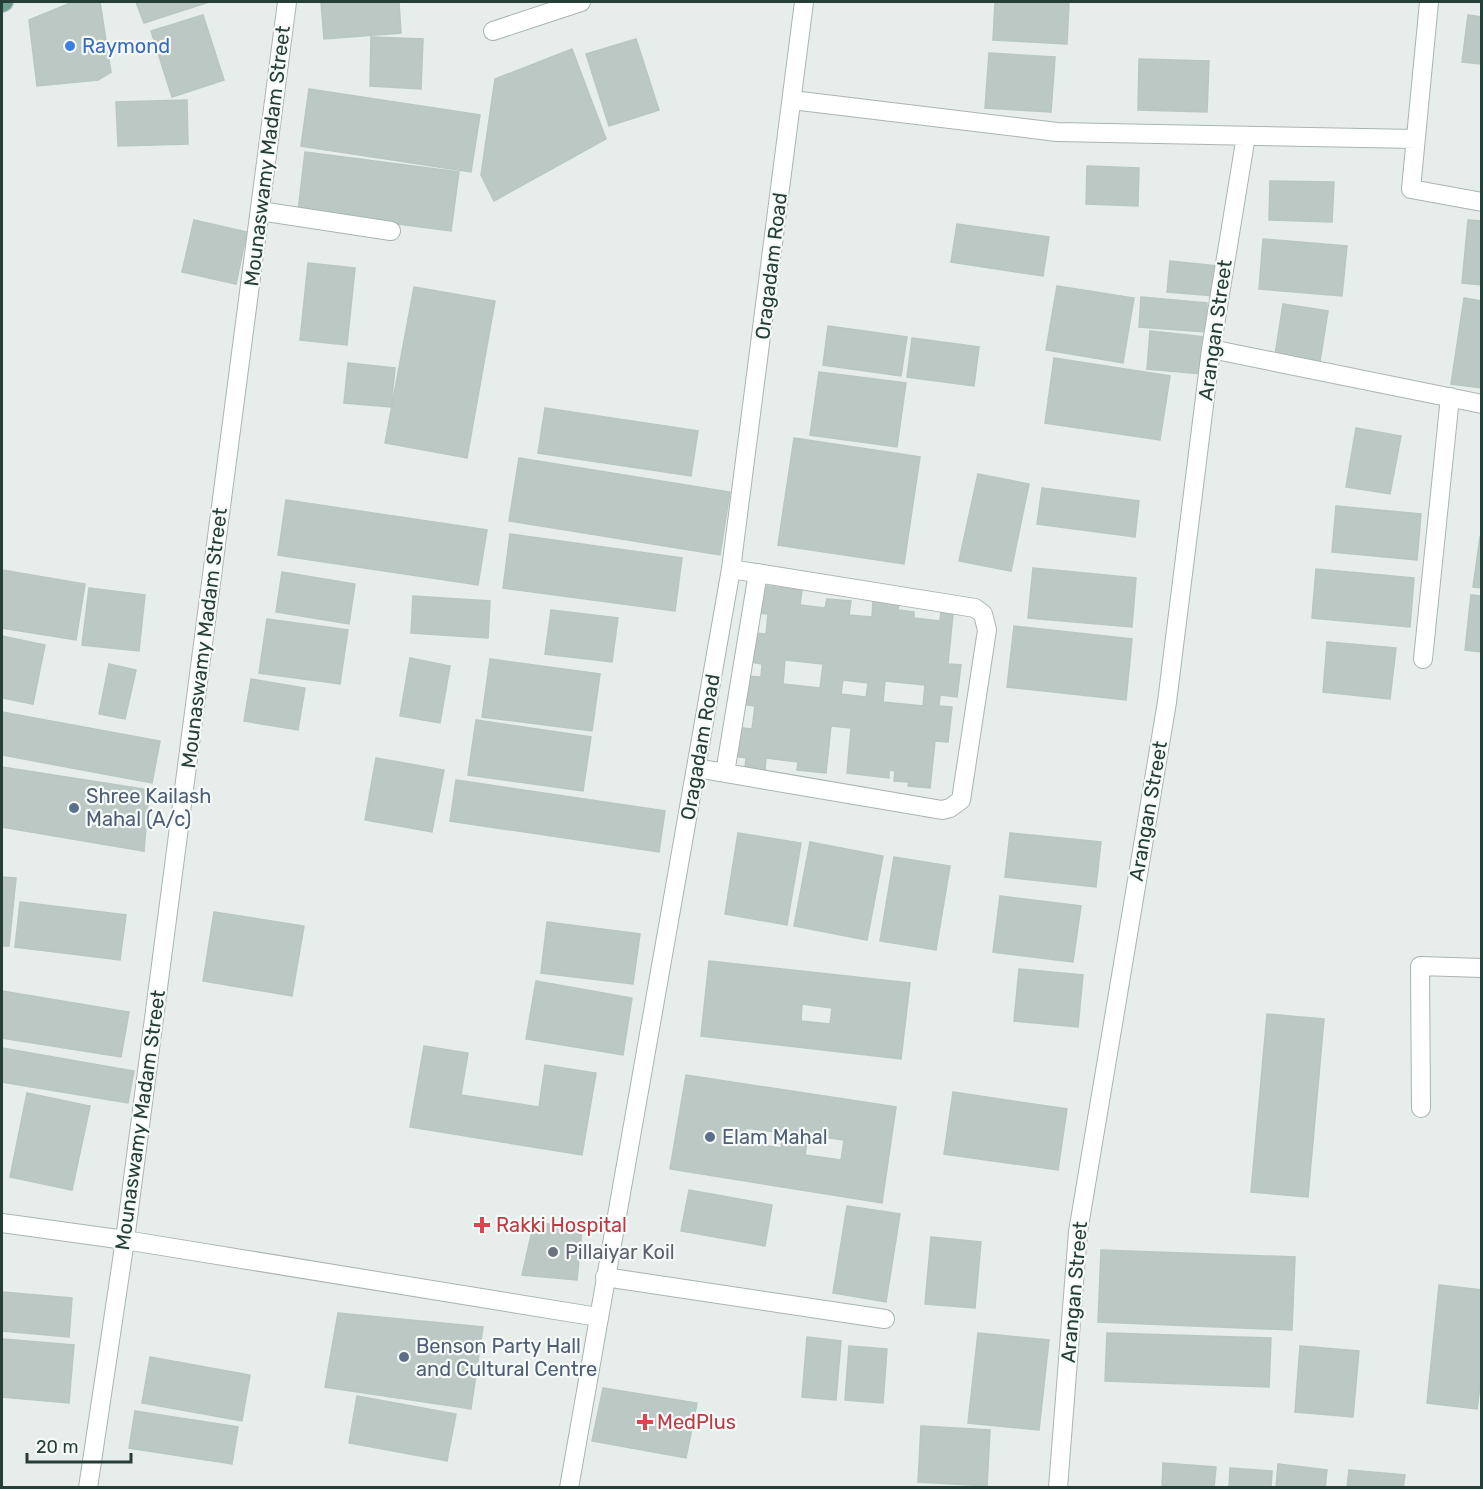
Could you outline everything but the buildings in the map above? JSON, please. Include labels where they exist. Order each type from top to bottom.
[{"type":"street","name":"Mounaswamy Madam Street","points":[[88,1488],[125,1240],[287,2]]},
{"type":"street","points":[[493,31],[581,2]]},
{"type":"street","name":"Oragadam Road","points":[[569,1488],[731,569],[804,2]]},
{"type":"street","points":[[1429,2],[1411,189],[1482,202]]},
{"type":"street","points":[[792,100],[1057,132],[1416,139]]},
{"type":"street","name":"Arangan Street","points":[[1058,1488],[1078,1232],[1167,702],[1211,349],[1246,136]]},
{"type":"street","points":[[260,211],[391,231]]},
{"type":"street","points":[[1211,349],[1482,404]]},
{"type":"street","points":[[1423,659],[1450,398]]},
{"type":"street","points":[[696,768],[942,810],[950,808],[961,800],[987,630],[983,614],[975,608],[731,569]]},
{"type":"street","points":[[725,773],[758,573]]},
{"type":"street","points":[[1421,1108],[1420,966],[1482,968]]},
{"type":"street","points":[[2,1222],[598,1317]]},
{"type":"street","points":[[605,1277],[885,1319]]},
{"type":"place","name":"Raymond","points":[[70,46]]},
{"type":"place","name":"Shree Kailash Mahal (A/c)","points":[[74,808]]},
{"type":"place","name":"Elam Mahal","points":[[710,1137]]},
{"type":"place","name":"Rakki Hospital","points":[[482,1225]]},
{"type":"place","name":"Pillaiyar Koil","points":[[553,1252]]},
{"type":"place","name":"Benson Party Hall and Cultural Centre","points":[[404,1357]]},
{"type":"place","name":"MedPlus","points":[[645,1422]]}]
